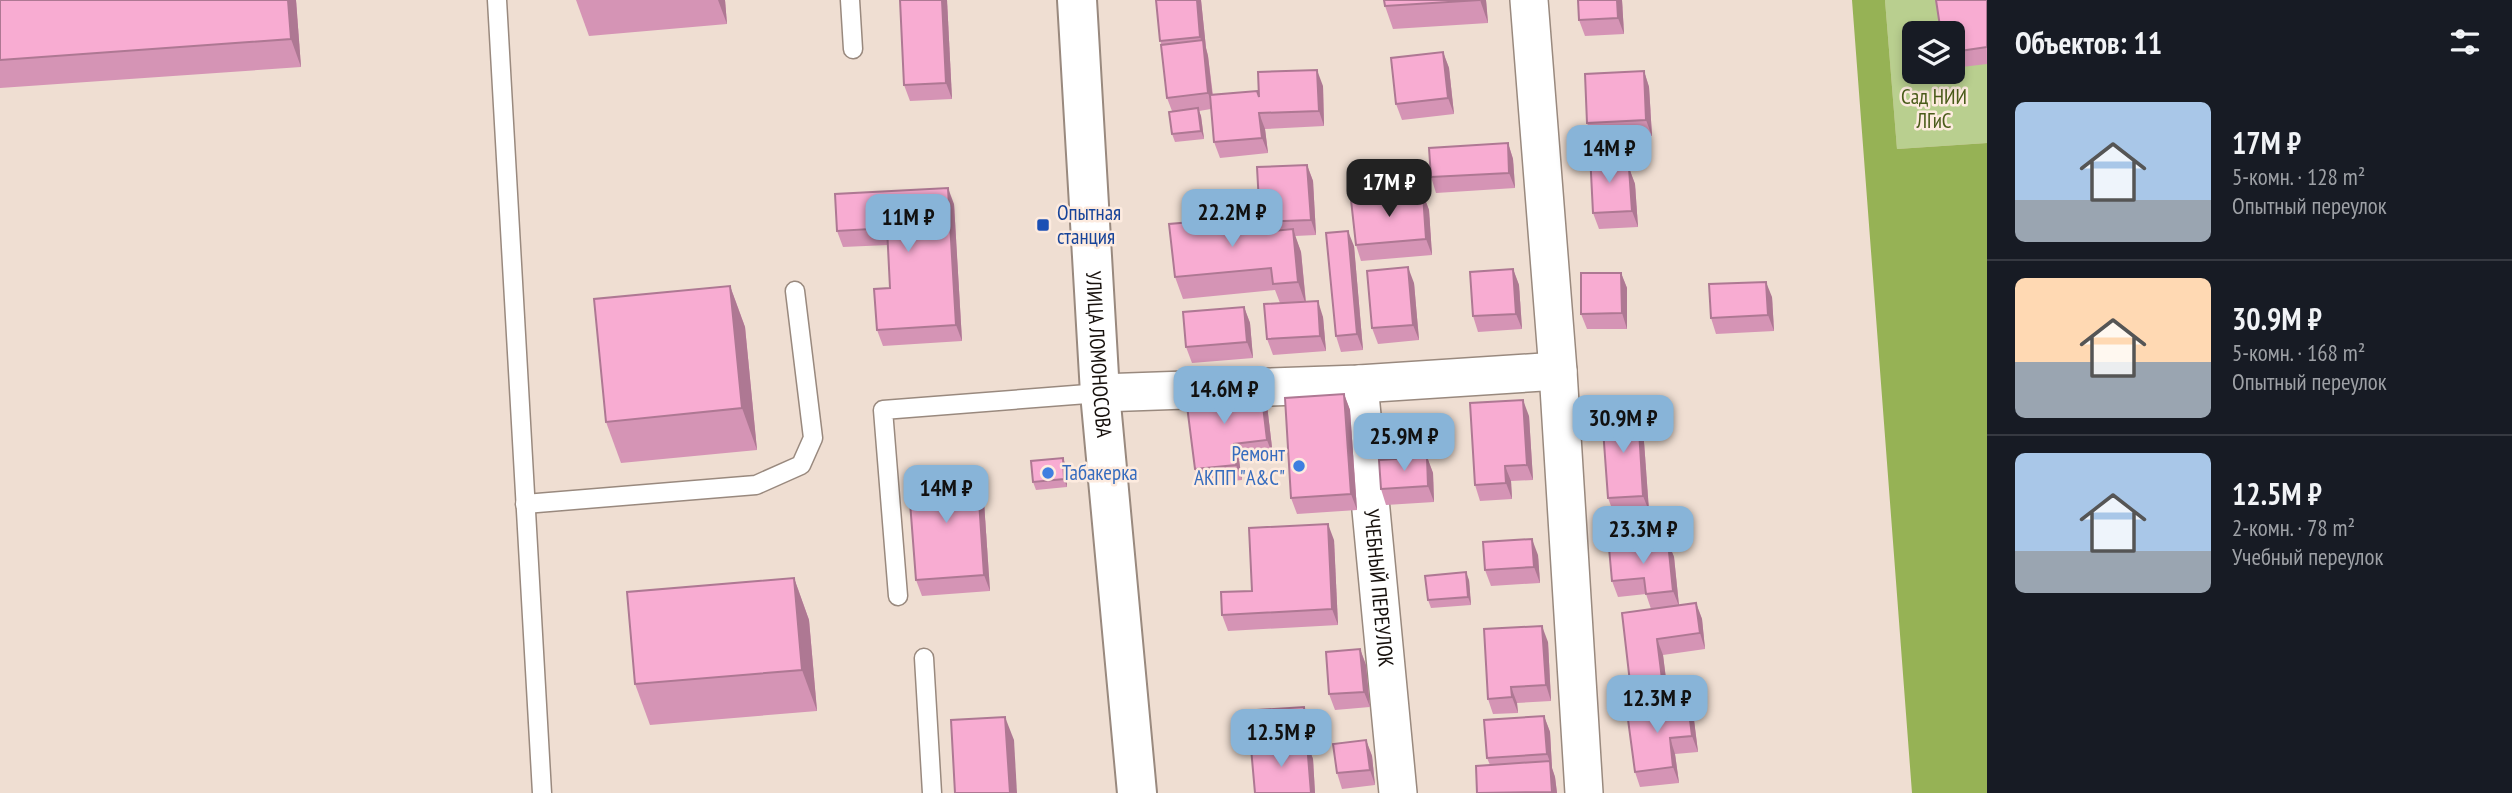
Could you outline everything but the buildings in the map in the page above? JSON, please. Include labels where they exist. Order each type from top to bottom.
[{"type":"main road","name":"УЛИЦА ЛОМОНОСОВА","points":[[1077,0],[1100,393],[1137,793]]},
{"type":"street","points":[[1529,0],[1558,372],[1584,793]]},
{"type":"street","points":[[1100,393],[1359,384],[1558,372]]},
{"type":"street","name":"УЧЕБНЫЙ ПЕРЕУЛОК","points":[[1359,384],[1398,793]]},
{"type":"lane","points":[[497,0],[542,793]]},
{"type":"lane","points":[[850,0],[853,49]]},
{"type":"lane","points":[[525,504],[756,485],[801,464],[813,438],[795,291]]},
{"type":"lane","points":[[898,596],[883,410],[1100,393]]},
{"type":"lane","points":[[924,658],[932,793]]},
{"type":"green space","points":[[1852,0],[1885,0],[1897,149],[1987,143],[1987,793],[1912,793]]},
{"type":"green space","name":"Сад НИИ ЛГиС","points":[[1885,0],[1987,0],[1987,143],[1897,149]]},
{"type":"place","name":"Опытная станция","points":[[1043,225]]},
{"type":"place","name":"Ремонт АКПП \"A&C\"","points":[[1299,466]]},
{"type":"place","name":"Табакерка","points":[[1048,473]]}]
